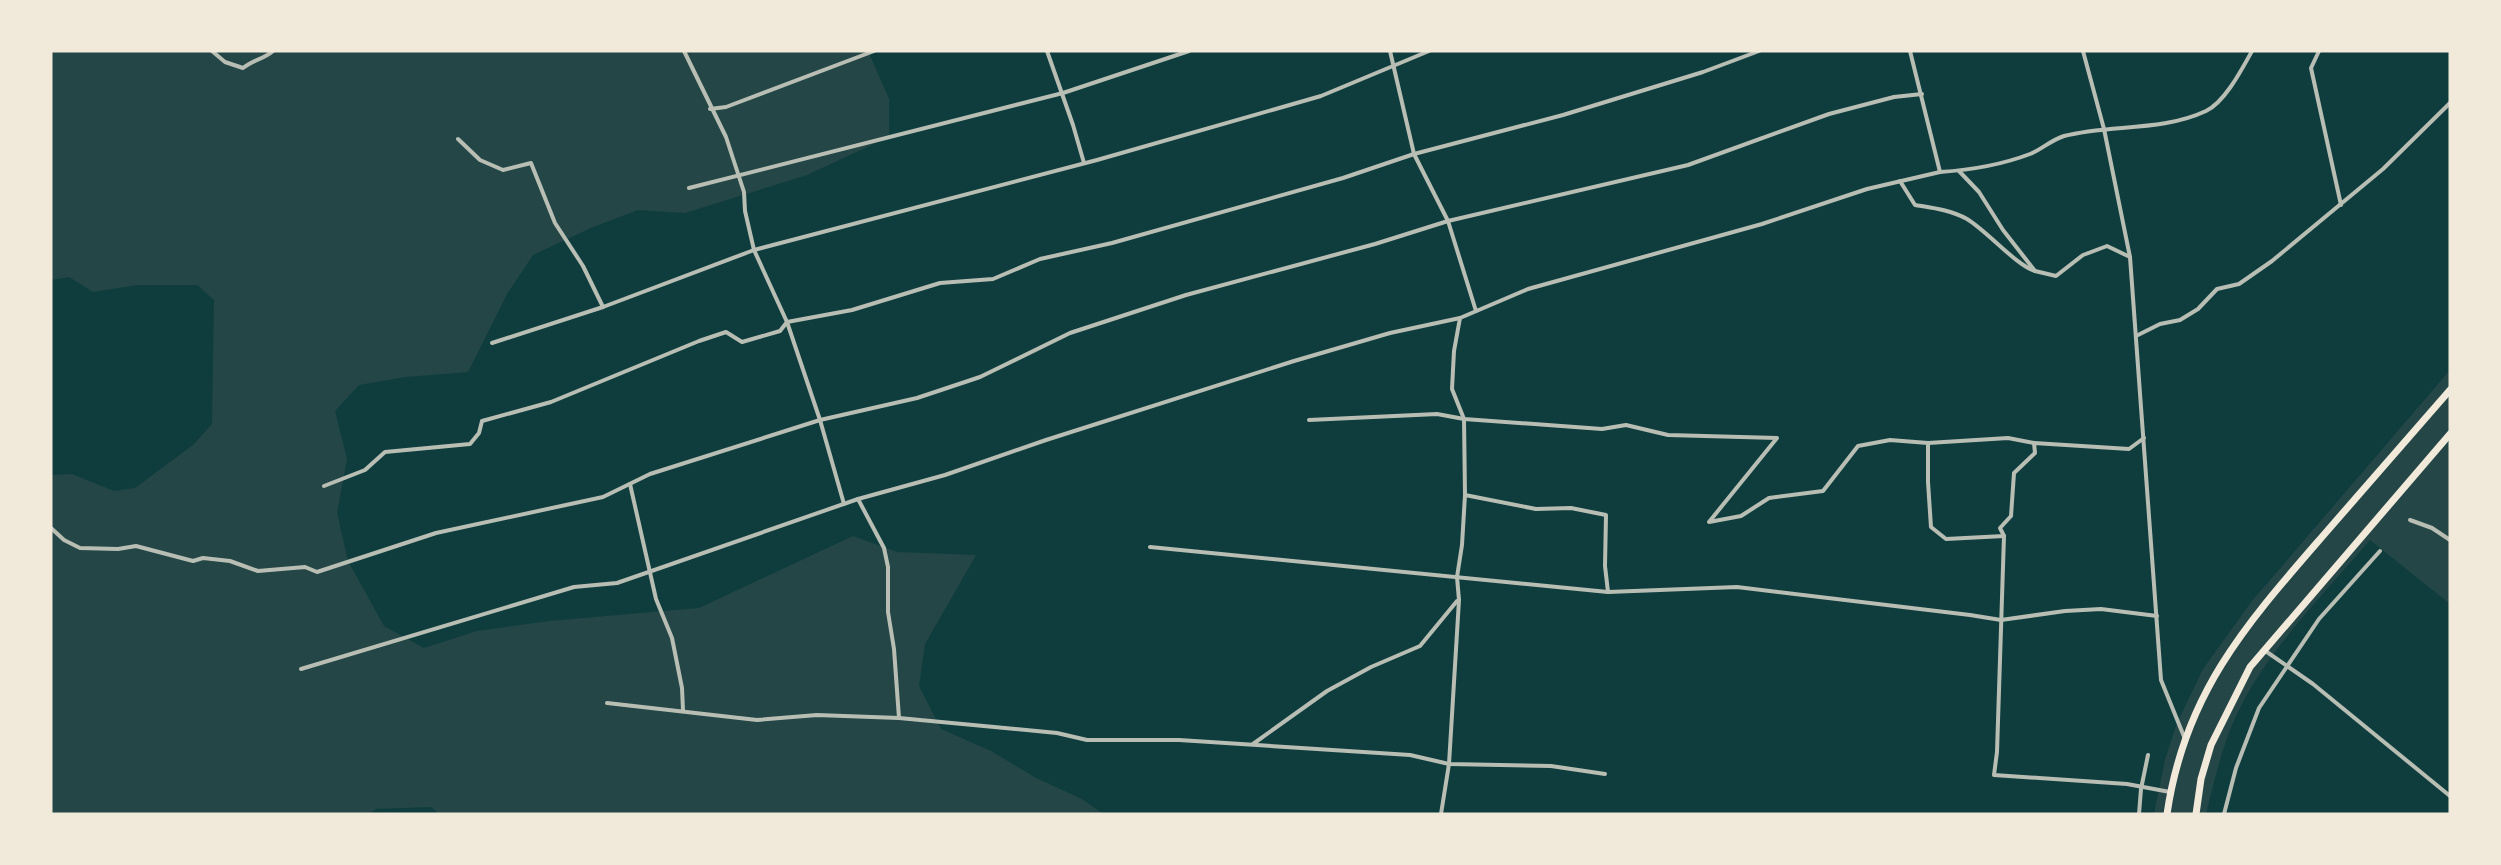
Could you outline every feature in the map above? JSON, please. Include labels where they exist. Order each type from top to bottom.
[{"type":"highway","points":[[2167,814],[2170,792],[2185,739],[2216,671],[2246,626],[2450,390]]},
{"type":"highway","points":[[2196,814],[2201,779],[2212,745],[2250,667],[2450,434]]},
{"type":"street","points":[[212,51],[225,62],[243,68],[253,60],[267,56],[273,51]]},
{"type":"street","points":[[684,51],[710,109],[726,137],[744,192],[745,211],[754,250],[788,322],[820,420],[844,504]]},
{"type":"street","points":[[710,109],[726,107],[874,51]]},
{"type":"street","points":[[1047,51],[1058,77],[1084,163]]},
{"type":"street","points":[[689,188],[1036,100],[1189,51]]},
{"type":"street","points":[[1390,51],[1414,154],[1448,221],[1476,311]]},
{"type":"street","points":[[492,343],[603,306],[754,250],[1084,163],[1322,96],[1429,51]]},
{"type":"street","points":[[324,486],[365,470],[385,452],[470,444],[479,433],[482,420],[551,402],[699,341],[726,332],[742,342],[780,331],[788,322],[852,310],[940,284],[993,279],[1040,259],[1112,243],[1325,183],[1414,154],[1563,115],[1703,72],[1759,51]]},
{"type":"street","points":[[1910,51],[1940,172]]},
{"type":"street","points":[[2084,51],[2104,129],[2130,257],[2161,680],[2185,739]]},
{"type":"street","points":[[301,669],[574,587],[617,583],[755,533],[858,499],[945,475],[1046,440],[1302,358],[1390,333],[1460,318],[1528,289],[1762,224],[1867,189],[1940,172],[1970,170],[2031,154],[2062,137],[2104,129],[2144,126],[2180,120],[2208,110],[2230,88],[2252,51]]},
{"type":"street","points":[[2318,51],[2311,68],[2341,205]]},
{"type":"street","points":[[51,528],[64,540],[80,548],[118,549],[136,546],[193,561],[203,558],[230,561],[258,571],[305,567],[317,572],[436,533],[602,498],[650,474],[820,420],[917,398],[980,377],[1070,333],[1186,295],[1375,244],[1448,221],[1688,165],[1829,114],[1894,97],[1922,94]]},
{"type":"street","points":[[2136,336],[2160,324],[2180,320],[2198,309],[2217,289],[2239,284],[2341,205],[2383,169],[2450,103]]},
{"type":"street","points":[[458,139],[480,160],[503,170],[531,163],[555,223],[582,266],[603,306]]},
{"type":"street","points":[[1959,171],[1979,192],[2004,230],[2035,271]]},
{"type":"street","points":[[1900,181],[1914,205],[1944,210],[1967,219],[2010,253],[2026,269],[2056,276],[2083,255],[2107,246],[2130,257]]},
{"type":"street","points":[[1441,814],[1449,764],[1458,600],[1457,577],[1462,545],[1465,495],[1464,419],[1452,389],[1454,351],[1460,318]]},
{"type":"street","points":[[1310,420],[1437,414],[1464,419],[1602,429],[1626,425],[1668,435],[1777,438],[1709,522],[1741,516],[1770,498],[1823,491],[1858,446],[1890,440],[1928,443],[2008,438],[2034,443],[2129,449],[2144,438]]},
{"type":"street","points":[[1928,443],[1931,527],[1946,539],[2004,536]]},
{"type":"street","points":[[2034,443],[2035,453],[2014,473],[2011,516],[2000,528],[2004,536],[2004,582],[2000,620],[1997,752],[1994,775],[2127,784],[2170,792]]},
{"type":"street","points":[[630,484],[656,599],[672,638],[682,688],[683,710]]},
{"type":"street","points":[[1465,495],[1536,508],[1571,508],[1606,515],[1605,566],[1608,592]]},
{"type":"street","points":[[858,499],[884,548],[888,567],[888,612],[894,649],[899,718]]},
{"type":"street","points":[[2410,520],[2432,528],[2450,540]]},
{"type":"street","points":[[1150,547],[1608,592],[1737,587],[2000,620],[2065,611],[2101,609],[2157,616]]},
{"type":"street","points":[[2224,814],[2236,768],[2259,708],[2319,619],[2380,550]]},
{"type":"street","points":[[1253,744],[1327,691],[1371,667],[1420,646],[1458,600]]},
{"type":"street","points":[[2264,650],[2312,684],[2450,796]]},
{"type":"street","points":[[607,703],[683,710],[757,720],[817,715],[899,718],[1057,733],[1088,740],[1179,740],[1253,744],[1410,755],[1449,764],[1551,766],[1604,774]]},
{"type":"street","points":[[2139,814],[2141,789],[2148,755]]},
{"type":"shaded area","points":[[51,51],[868,51],[889,99],[889,137],[807,175],[685,213],[638,210],[593,227],[533,255],[507,294],[468,372],[405,377],[359,385],[335,411],[347,459],[337,513],[348,561],[384,626],[424,648],[477,631],[549,621],[699,608],[853,536],[897,552],[976,555],[925,644],[919,686],[941,729],[991,751],[1036,778],[1082,799],[1103,814],[439,814],[431,807],[376,809],[368,814],[51,814],[51,475],[72,474],[114,491],[135,488],[193,445],[212,424],[214,300],[197,285],[137,285],[93,292],[69,277],[51,280]]},
{"type":"shaded area","points":[[2450,370],[2450,604],[2370,540],[2298,622],[2250,689],[2232,724],[2219,762],[2206,814],[2154,814],[2165,760],[2177,723],[2203,669],[2252,601]]}]
